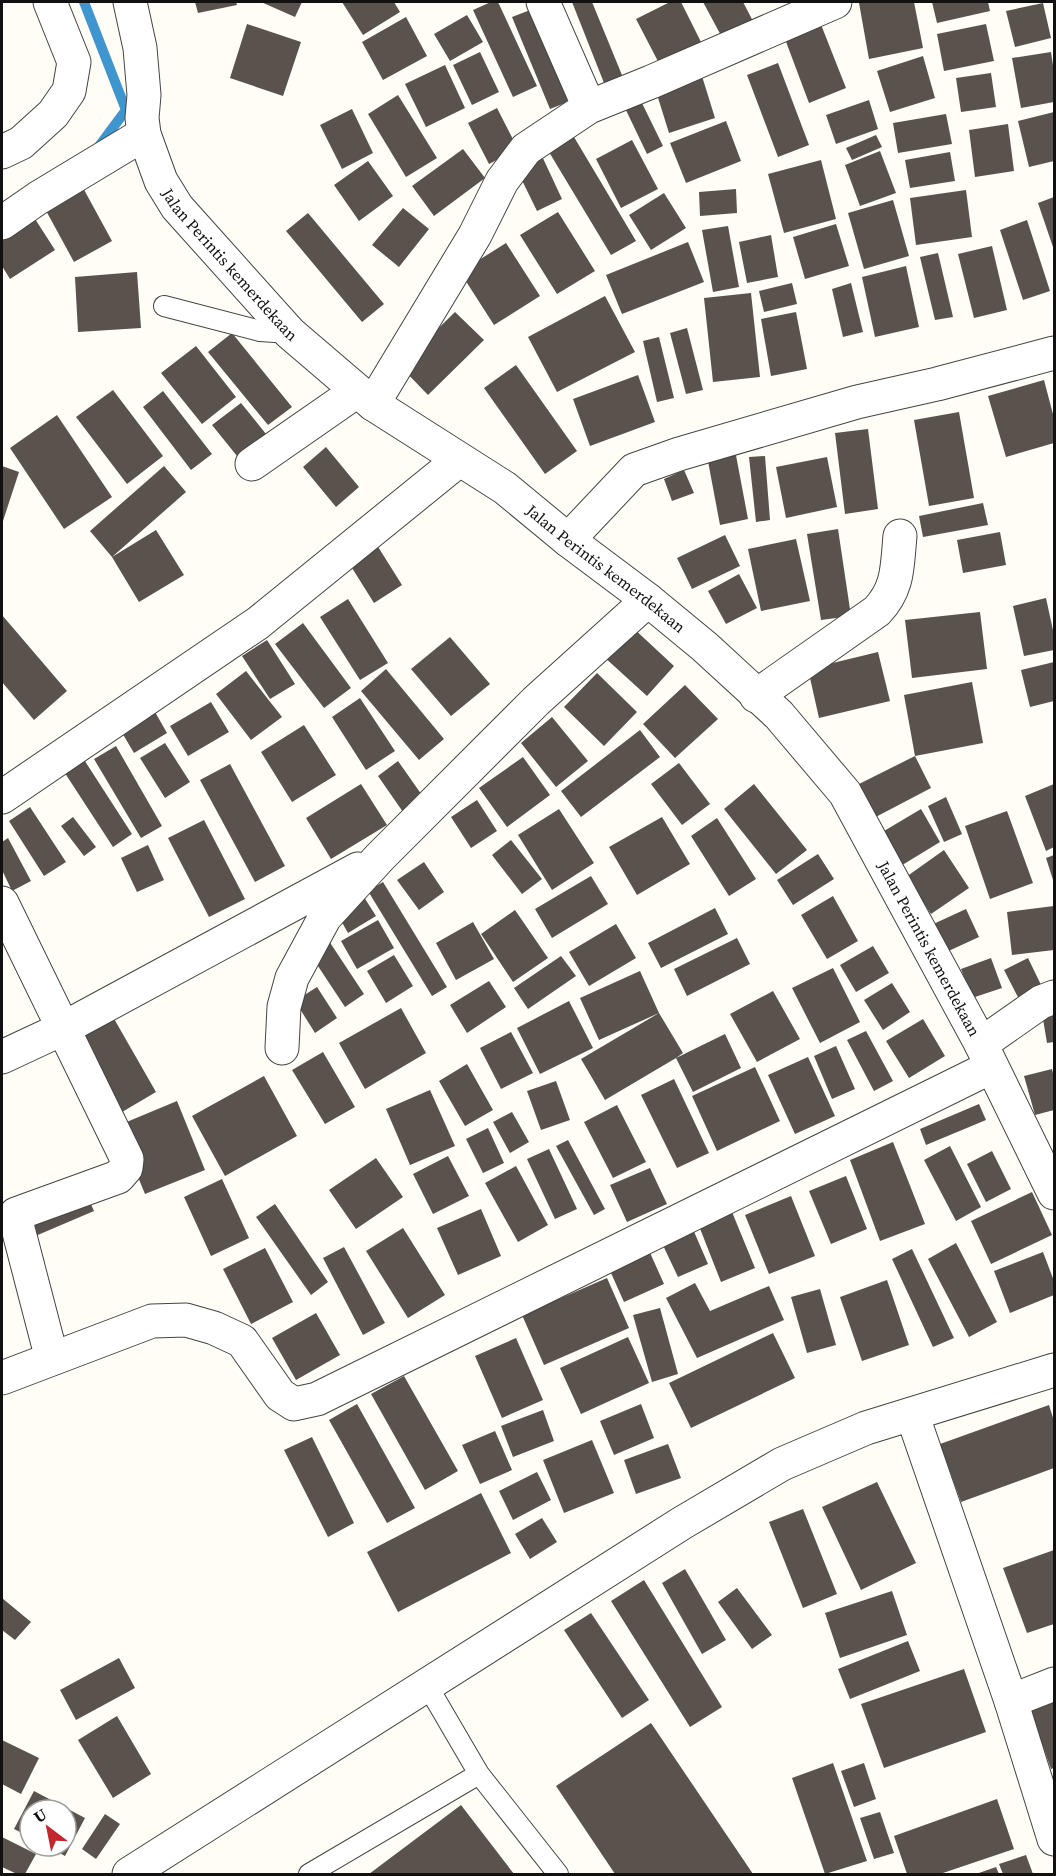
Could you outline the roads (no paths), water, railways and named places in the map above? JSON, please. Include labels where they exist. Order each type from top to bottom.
[{"type":"street","points":[[2,152],[21,142],[45,121],[69,91],[74,62],[50,2]]},
{"type":"street","name":"Jalan Perintis kemerdekaan","points":[[130,2],[140,48],[144,94],[142,118],[144,134],[161,181],[177,207],[290,333],[365,397],[505,488],[705,647],[778,715],[845,793],[986,1056],[1054,1193]]},
{"type":"street","points":[[543,2],[589,106]]},
{"type":"street","points":[[252,464],[365,397],[476,235],[502,181],[526,148],[589,106],[651,82],[835,2]]},
{"type":"street","points":[[2,223],[38,198],[144,134]]},
{"type":"street","points":[[568,540],[634,470],[679,454],[857,402],[937,384],[1054,353]]},
{"type":"street","points":[[2,797],[258,624],[459,459]]},
{"type":"street","points":[[756,696],[876,611],[888,599],[895,582],[900,536]]},
{"type":"street","points":[[282,1048],[284,1007],[292,978],[325,917],[380,857],[536,701],[648,600]]},
{"type":"street","points":[[2,1057],[64,1028],[380,857]]},
{"type":"street","points":[[2,903],[127,1159],[126,1168],[118,1177],[16,1214],[52,1359]]},
{"type":"street","points":[[2,1378],[152,1321],[186,1320],[214,1328],[242,1341],[280,1395],[294,1404],[317,1399],[986,1056],[1041,1002],[1054,997]]},
{"type":"street","points":[[129,1875],[682,1523],[782,1464],[866,1428],[1054,1370]]},
{"type":"street","points":[[912,1414],[1011,1701],[1054,1839]]},
{"type":"street","points":[[1011,1701],[1054,1684]]},
{"type":"lane","points":[[164,306],[260,331],[290,333]]},
{"type":"lane","points":[[427,1685],[479,1774],[558,1875]]},
{"type":"lane","points":[[309,1875],[479,1774]]},
{"type":"waterway","points":[[84,2],[126,110],[97,149]]}]
